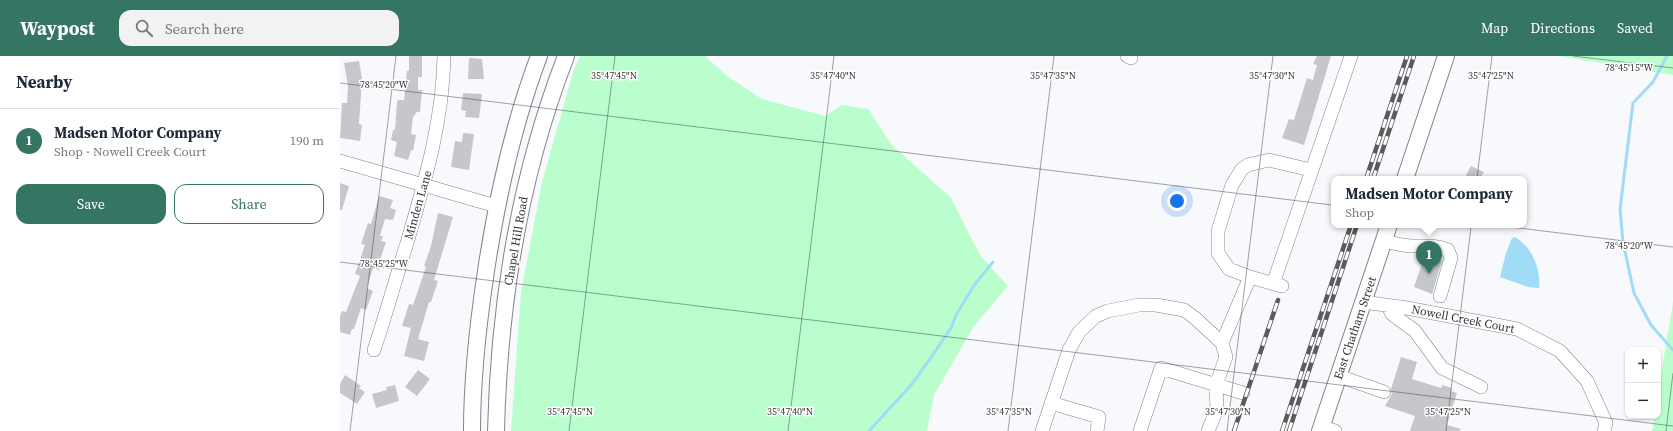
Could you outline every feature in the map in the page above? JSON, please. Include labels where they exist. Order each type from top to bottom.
[{"type":"main road","name":"Chapel Hill Road","points":[[472,431],[472,402],[476,337],[496,206],[514,133],[539,56]]},
{"type":"main road","points":[[544,119],[554,56]]},
{"type":"main road","name":"Chapel Hill Road","points":[[496,431],[500,350],[508,281],[534,149],[566,56]]},
{"type":"main road","points":[[1406,176],[1446,56]]},
{"type":"main road","name":"East Chatham Street","points":[[1326,430],[1339,376],[1388,228]]},
{"type":"street","name":"Minden Lane","points":[[374,350],[424,184],[436,134],[444,56]]},
{"type":"street","points":[[1311,170],[1275,161],[1262,160],[1248,165],[1236,177],[1218,232],[1217,243],[1218,253],[1229,269],[1277,285],[1311,170],[1351,56]]},
{"type":"street","points":[[340,161],[496,206]]},
{"type":"street","points":[[1384,241],[1412,246],[1436,246],[1448,250],[1451,258],[1440,296]]},
{"type":"street","points":[[1222,343],[1250,277]]},
{"type":"street","name":"Nowell Creek Court","points":[[1364,302],[1517,329],[1560,351],[1587,381],[1606,423],[1604,431]]},
{"type":"street","points":[[1042,431],[1074,340],[1085,325],[1096,316],[1108,311],[1139,305],[1184,310],[1222,343],[1226,357],[1216,385],[1217,408],[1208,431]]},
{"type":"street","points":[[1388,306],[1392,314],[1415,331],[1442,368],[1481,387]]},
{"type":"street","points":[[1140,431],[1161,368],[1242,393]]},
{"type":"street","points":[[1339,376],[1384,392]]},
{"type":"street","points":[[1051,403],[1099,417],[1097,431]]},
{"type":"green space","points":[[580,56],[705,56],[727,76],[762,99],[825,116],[842,105],[868,109],[892,145],[951,198],[980,255],[1008,286],[974,326],[934,395],[927,431],[511,431],[521,292],[542,182],[574,69]]},
{"type":"green space","points":[[1559,56],[1673,56],[1673,75]]},
{"type":"green space","points":[[1673,302],[1673,431],[1652,431],[1654,419],[1661,419],[1661,376]]},
{"type":"water","points":[[1515,237],[1521,241],[1534,259],[1537,266],[1539,288],[1528,287],[1500,277],[1506,253],[1512,238]]},
{"type":"building","points":[[409,56],[422,56],[422,77],[418,77],[418,90],[422,90],[420,112],[417,112],[413,117],[411,134],[416,135],[413,151],[411,150],[408,160],[394,156],[397,142],[391,140],[393,130],[395,130],[397,102],[398,100],[404,100],[407,71],[409,71]]},
{"type":"building","points":[[1317,56],[1331,56],[1304,145],[1282,138],[1289,119],[1294,120],[1307,78],[1313,80],[1317,65],[1313,64]]},
{"type":"building","points":[[469,58],[482,59],[484,79],[468,79]]},
{"type":"building","points":[[359,61],[362,79],[359,124],[362,125],[360,141],[340,138],[342,103],[347,103],[348,86],[344,63]]},
{"type":"building","points":[[463,93],[482,94],[479,118],[465,117],[466,111],[461,110]]},
{"type":"building","points":[[463,133],[474,134],[469,170],[451,167],[455,141],[462,142]]},
{"type":"building","points":[[1471,166],[1484,172],[1482,176],[1466,176]]},
{"type":"building","points":[[340,183],[349,186],[342,210],[340,210]]},
{"type":"building","points":[[379,196],[393,200],[390,208],[396,210],[393,220],[385,219],[380,236],[383,236],[381,241],[386,242],[380,260],[382,261],[379,270],[373,268],[367,288],[373,291],[366,310],[361,308],[354,329],[352,329],[350,335],[340,332],[340,316],[342,311],[346,312],[360,276],[355,274],[365,245],[361,244],[368,223],[371,224]]},
{"type":"building","points":[[438,213],[453,217],[434,280],[438,281],[431,302],[429,302],[418,339],[429,342],[424,361],[404,356],[411,328],[402,326],[409,304],[413,305],[426,267],[424,266],[431,246]]},
{"type":"building","points":[[1425,255],[1442,261],[1432,294],[1414,287]]},
{"type":"building","points":[[1401,357],[1417,362],[1412,379],[1441,388],[1442,385],[1452,388],[1451,391],[1457,393],[1447,425],[1461,429],[1460,431],[1410,431],[1415,416],[1385,406],[1392,394],[1391,389]]},
{"type":"building","points":[[418,370],[430,379],[417,396],[405,387]]},
{"type":"building","points":[[345,375],[361,386],[359,388],[365,392],[357,404],[340,393],[340,384]]},
{"type":"building","points":[[395,385],[399,401],[376,408],[372,394],[387,390],[386,387]]},
{"type":"waterway","points":[[1667,56],[1653,82],[1633,103],[1620,209],[1623,242],[1634,293],[1651,325],[1673,350]]},
{"type":"waterway","points":[[869,431],[912,384],[951,328],[956,315],[975,284],[993,262]]},
{"type":"railway","points":[[1367,176],[1407,56]]},
{"type":"railway","points":[[1374,176],[1414,56]]},
{"type":"railway","points":[[1282,431],[1350,228]]},
{"type":"railway","points":[[1289,431],[1356,228]]},
{"type":"railway","points":[[1234,431],[1278,300]]},
{"type":"place","name":"Madsen Motor Company","points":[[1429,274]]}]
